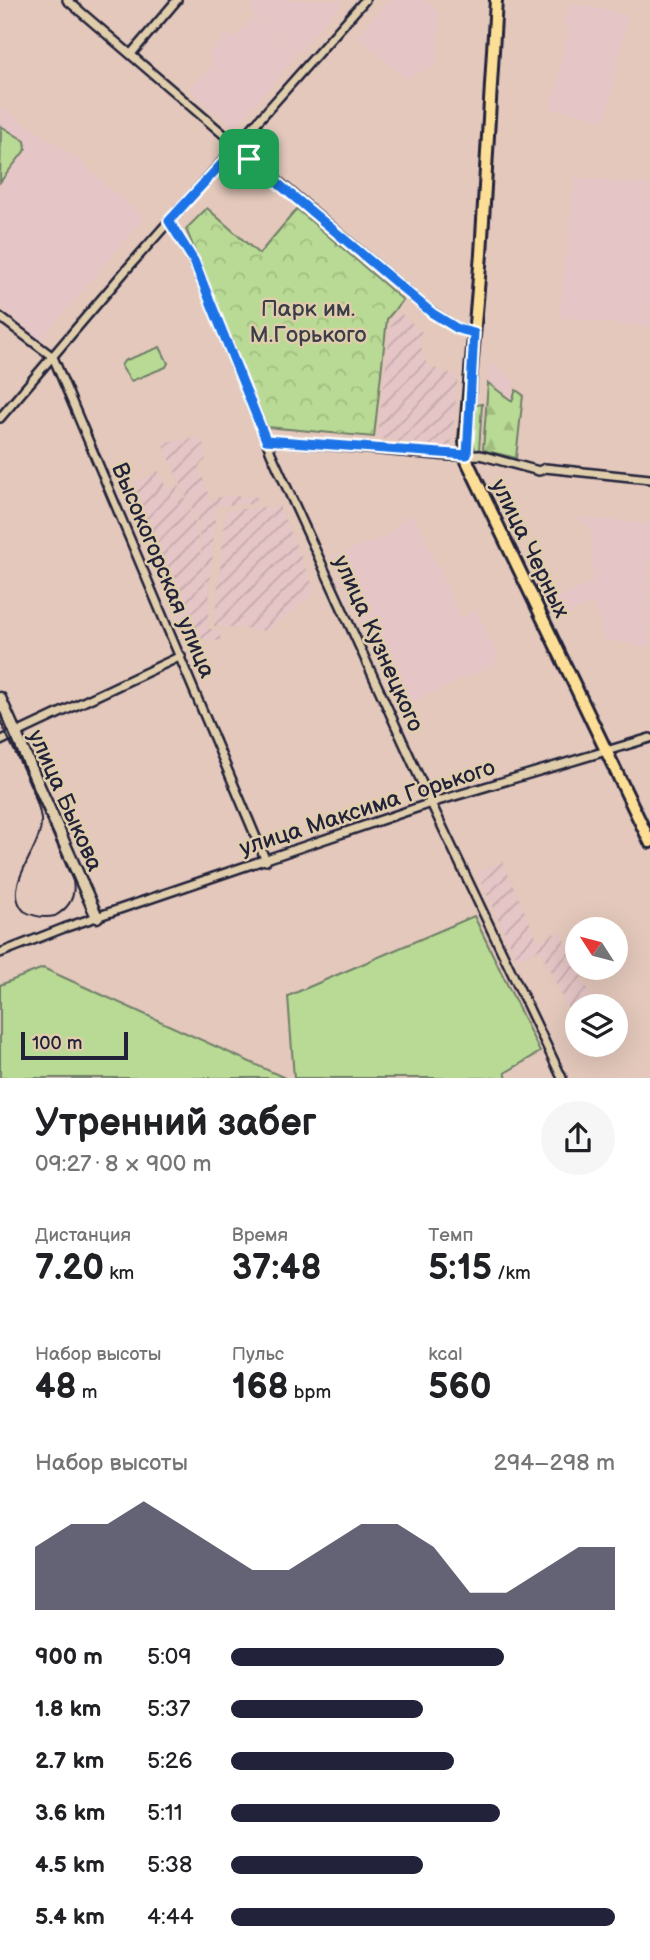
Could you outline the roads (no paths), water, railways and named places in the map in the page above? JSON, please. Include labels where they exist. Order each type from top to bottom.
[{"type":"main road","name":"улица Черных","points":[[496,0],[467,455],[473,478],[650,842]]},
{"type":"street","points":[[67,0],[238,146],[249,159],[432,313],[458,329],[474,333]]},
{"type":"street","points":[[131,54],[177,0]]},
{"type":"street","points":[[0,418],[169,221],[365,0]]},
{"type":"street","name":"улица Кузнецкого","points":[[169,221],[194,261],[266,440],[431,803],[562,1078]]},
{"type":"street","points":[[0,317],[53,356]]},
{"type":"street","name":"Высокогорская улица","points":[[53,356],[266,860]]},
{"type":"street","points":[[266,440],[480,455],[536,471],[545,468],[650,479]]},
{"type":"street","points":[[0,741],[181,656]]},
{"type":"street","name":"улица Быкова","points":[[0,698],[97,917]]},
{"type":"street","name":"улица Максима Горького","points":[[0,953],[97,917],[431,803],[650,738]]},
{"type":"tram line","points":[[0,712],[73,881],[70,902],[55,916],[32,915],[24,911],[18,901],[20,879],[36,842],[41,819],[30,784],[0,720]]},
{"type":"park label","name":"Парк им. М.Горького","points":[[308,321]]}]
